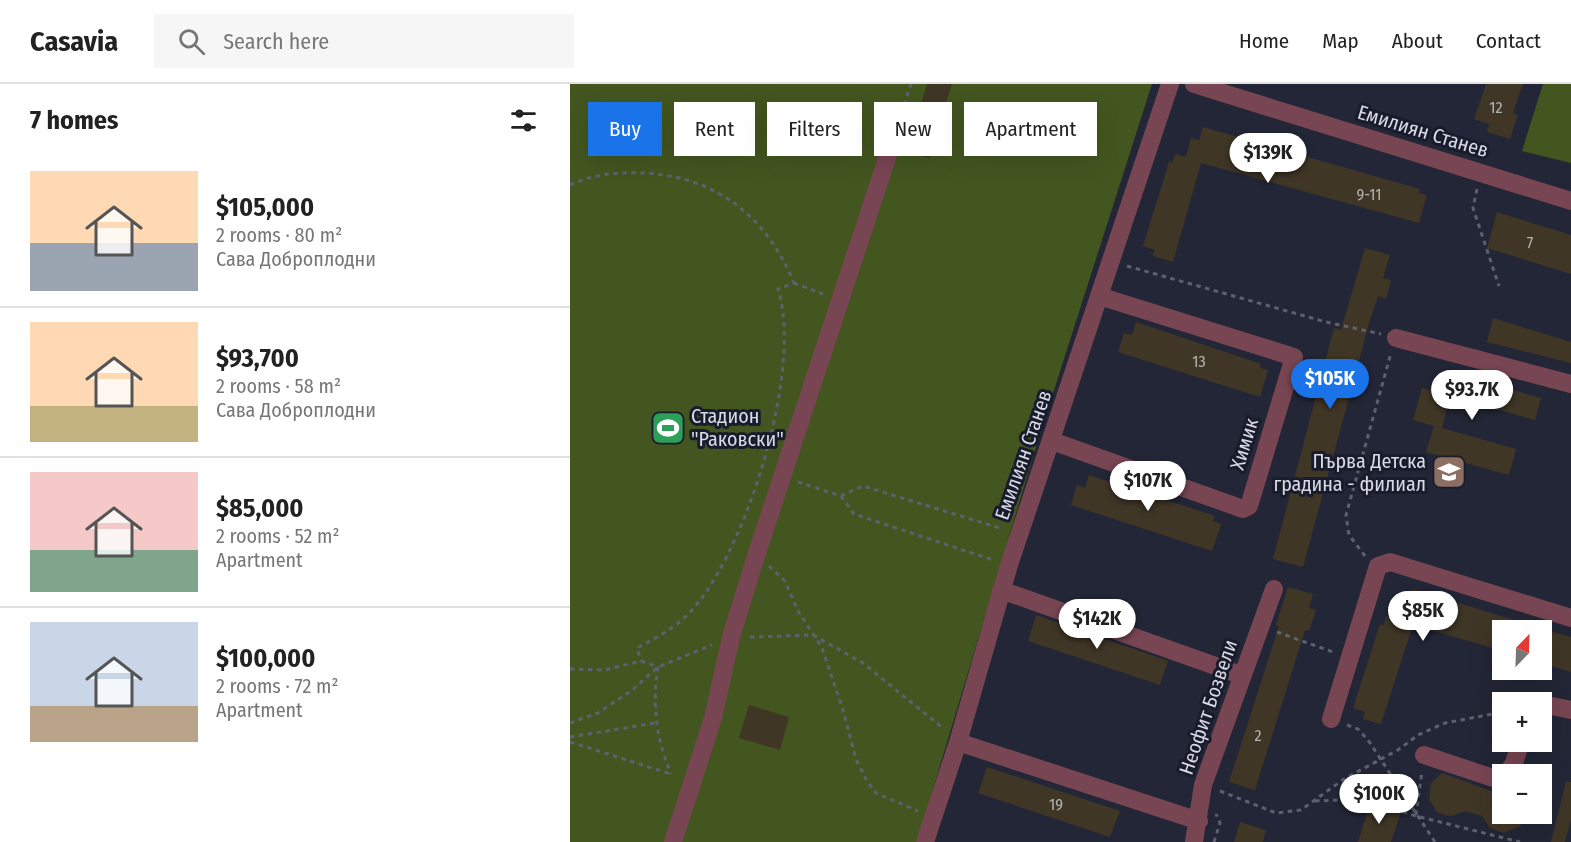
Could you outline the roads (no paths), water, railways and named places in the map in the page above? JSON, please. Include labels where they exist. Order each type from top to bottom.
[{"type":"street","name":"Емилиян Станев","points":[[925,842],[958,742],[1019,534],[1170,84]]},
{"type":"street","name":"Емилиян Станев","points":[[1194,84],[1571,201]]},
{"type":"street","points":[[673,842],[713,718],[731,637],[756,556],[888,156]]},
{"type":"street","name":"Химик","points":[[1052,441],[1243,508],[1249,506],[1294,357],[1099,296]]},
{"type":"street","points":[[1396,338],[1571,384]]},
{"type":"street","points":[[1331,719],[1378,566],[1390,562],[1571,618]]},
{"type":"street","name":"Неофит Бозвели","points":[[1194,842],[1203,785],[1274,589]]},
{"type":"street","points":[[1001,590],[1241,675]]},
{"type":"street","points":[[1552,706],[1571,710]]},
{"type":"street","points":[[958,742],[1199,821]]},
{"type":"street","points":[[1424,755],[1492,778]]},
{"type":"place","name":"Стадион \"Раковски\"","points":[[668,428]]},
{"type":"place","name":"Първа Детска градина - филиал","points":[[1449,472]]}]
